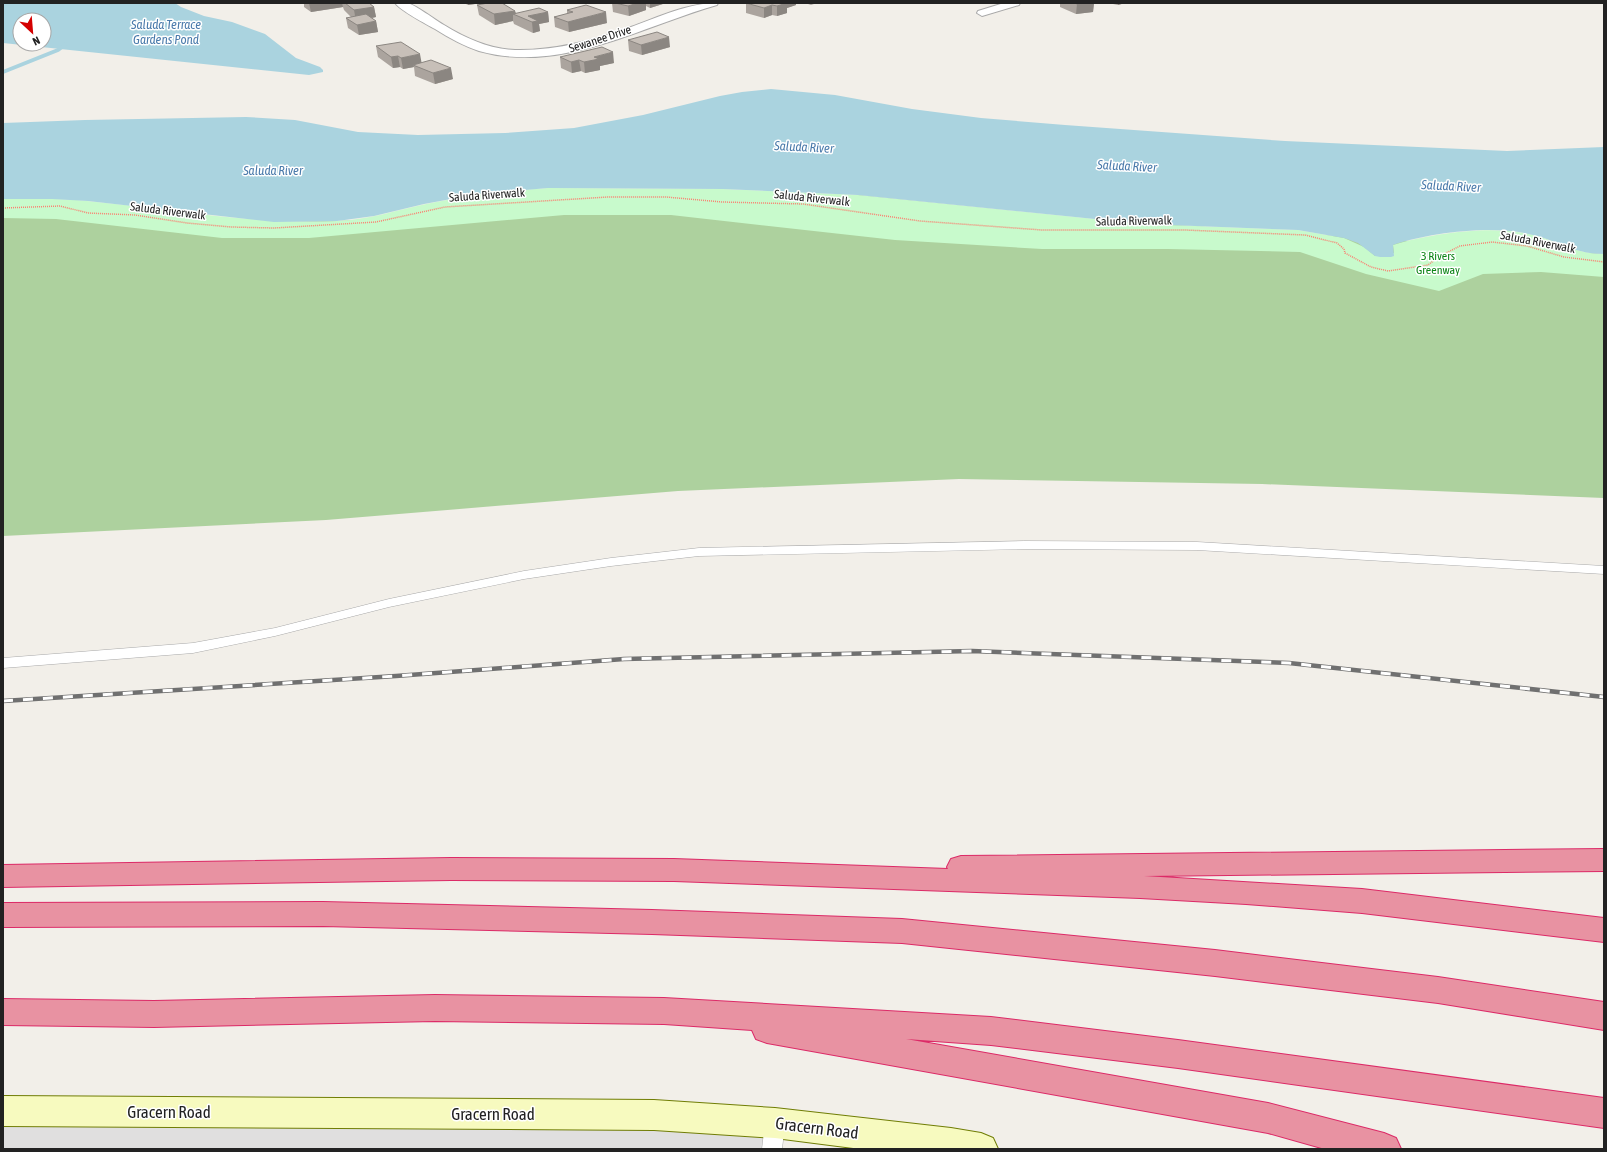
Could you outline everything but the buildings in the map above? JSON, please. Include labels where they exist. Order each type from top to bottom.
[{"type":"highway","points":[[3,876],[428,869],[674,870],[1604,860]]},
{"type":"highway","points":[[674,870],[1246,893],[1362,901],[1604,930]]},
{"type":"highway","points":[[3,915],[324,914],[652,922],[902,931],[1215,963],[1438,990],[1604,1016]]},
{"type":"highway","points":[[3,1012],[154,1014],[435,1008],[664,1011],[991,1031],[1178,1054],[1604,1113]]},
{"type":"highway","points":[[664,1011],[1268,1118],[1384,1149]]},
{"type":"street","name":"Sewanee Drive","points":[[400,3],[465,41],[489,49],[527,53],[563,51],[588,46],[678,13],[713,3]]},
{"type":"street","points":[[982,14],[1015,3]]},
{"type":"street","name":"Gracern Road","points":[[3,1112],[654,1114],[773,1136],[951,1144],[981,1149]]},
{"type":"lane","points":[[3,663],[193,648],[275,632],[389,603],[524,575],[611,562],[699,552],[1024,545],[1197,546],[1604,570]]},
{"type":"path","name":"Saluda Riverwalk","points":[[3,208],[60,206],[88,213],[134,215],[187,223],[231,227],[274,228],[376,222],[431,209],[470,205],[608,197],[676,197],[722,202],[803,204],[920,221],[1029,229],[1075,231],[1185,230],[1305,235],[1341,245],[1349,256],[1371,267],[1388,271],[1428,265],[1440,256],[1460,246],[1492,242],[1527,246],[1564,257],[1604,262]]},
{"type":"shaded area","points":[[3,1111],[775,1123],[772,1149],[3,1149]]},
{"type":"green space","name":"3 Rivers Greenway","points":[[548,188],[722,189],[858,195],[1144,224],[1298,230],[1344,238],[1364,247],[1375,256],[1394,253],[1393,245],[1427,237],[1484,230],[1521,232],[1578,250],[1595,254],[1604,254],[1604,277],[1541,272],[1483,274],[1439,291],[1366,274],[1300,252],[1168,249],[1042,249],[895,240],[671,215],[564,215],[309,238],[222,238],[56,219],[3,218],[3,199],[66,199],[243,219],[306,222],[337,221],[373,216],[419,205],[460,198]]},
{"type":"green space","points":[[858,195],[1087,219],[1604,254],[1604,498],[1262,484],[959,479],[678,491],[326,520],[3,536],[3,199],[274,222],[337,221]]},
{"type":"water","name":"Saluda Terrace Gardens Pond","points":[[3,3],[175,3],[204,16],[232,22],[265,34],[296,58],[320,67],[323,72],[309,75],[52,48],[52,12],[12,12],[12,44],[3,43]]},
{"type":"water","name":"Saluda River","points":[[771,89],[835,95],[912,109],[981,118],[1285,141],[1507,151],[1604,147],[1604,254],[1594,254],[1578,250],[1521,232],[1484,230],[1445,233],[1409,240],[1393,245],[1394,256],[1380,257],[1375,256],[1358,243],[1344,238],[1298,230],[1144,224],[858,195],[722,189],[548,188],[478,194],[424,204],[374,216],[337,221],[274,222],[88,201],[3,199],[3,123],[246,117],[295,120],[358,132],[418,135],[505,133],[574,128],[643,115],[720,96]]},
{"type":"waterway","points":[[3,72],[58,50],[66,44]]},
{"type":"railway","points":[[3,701],[396,676],[624,659],[972,651],[1289,663],[1604,697]]}]
